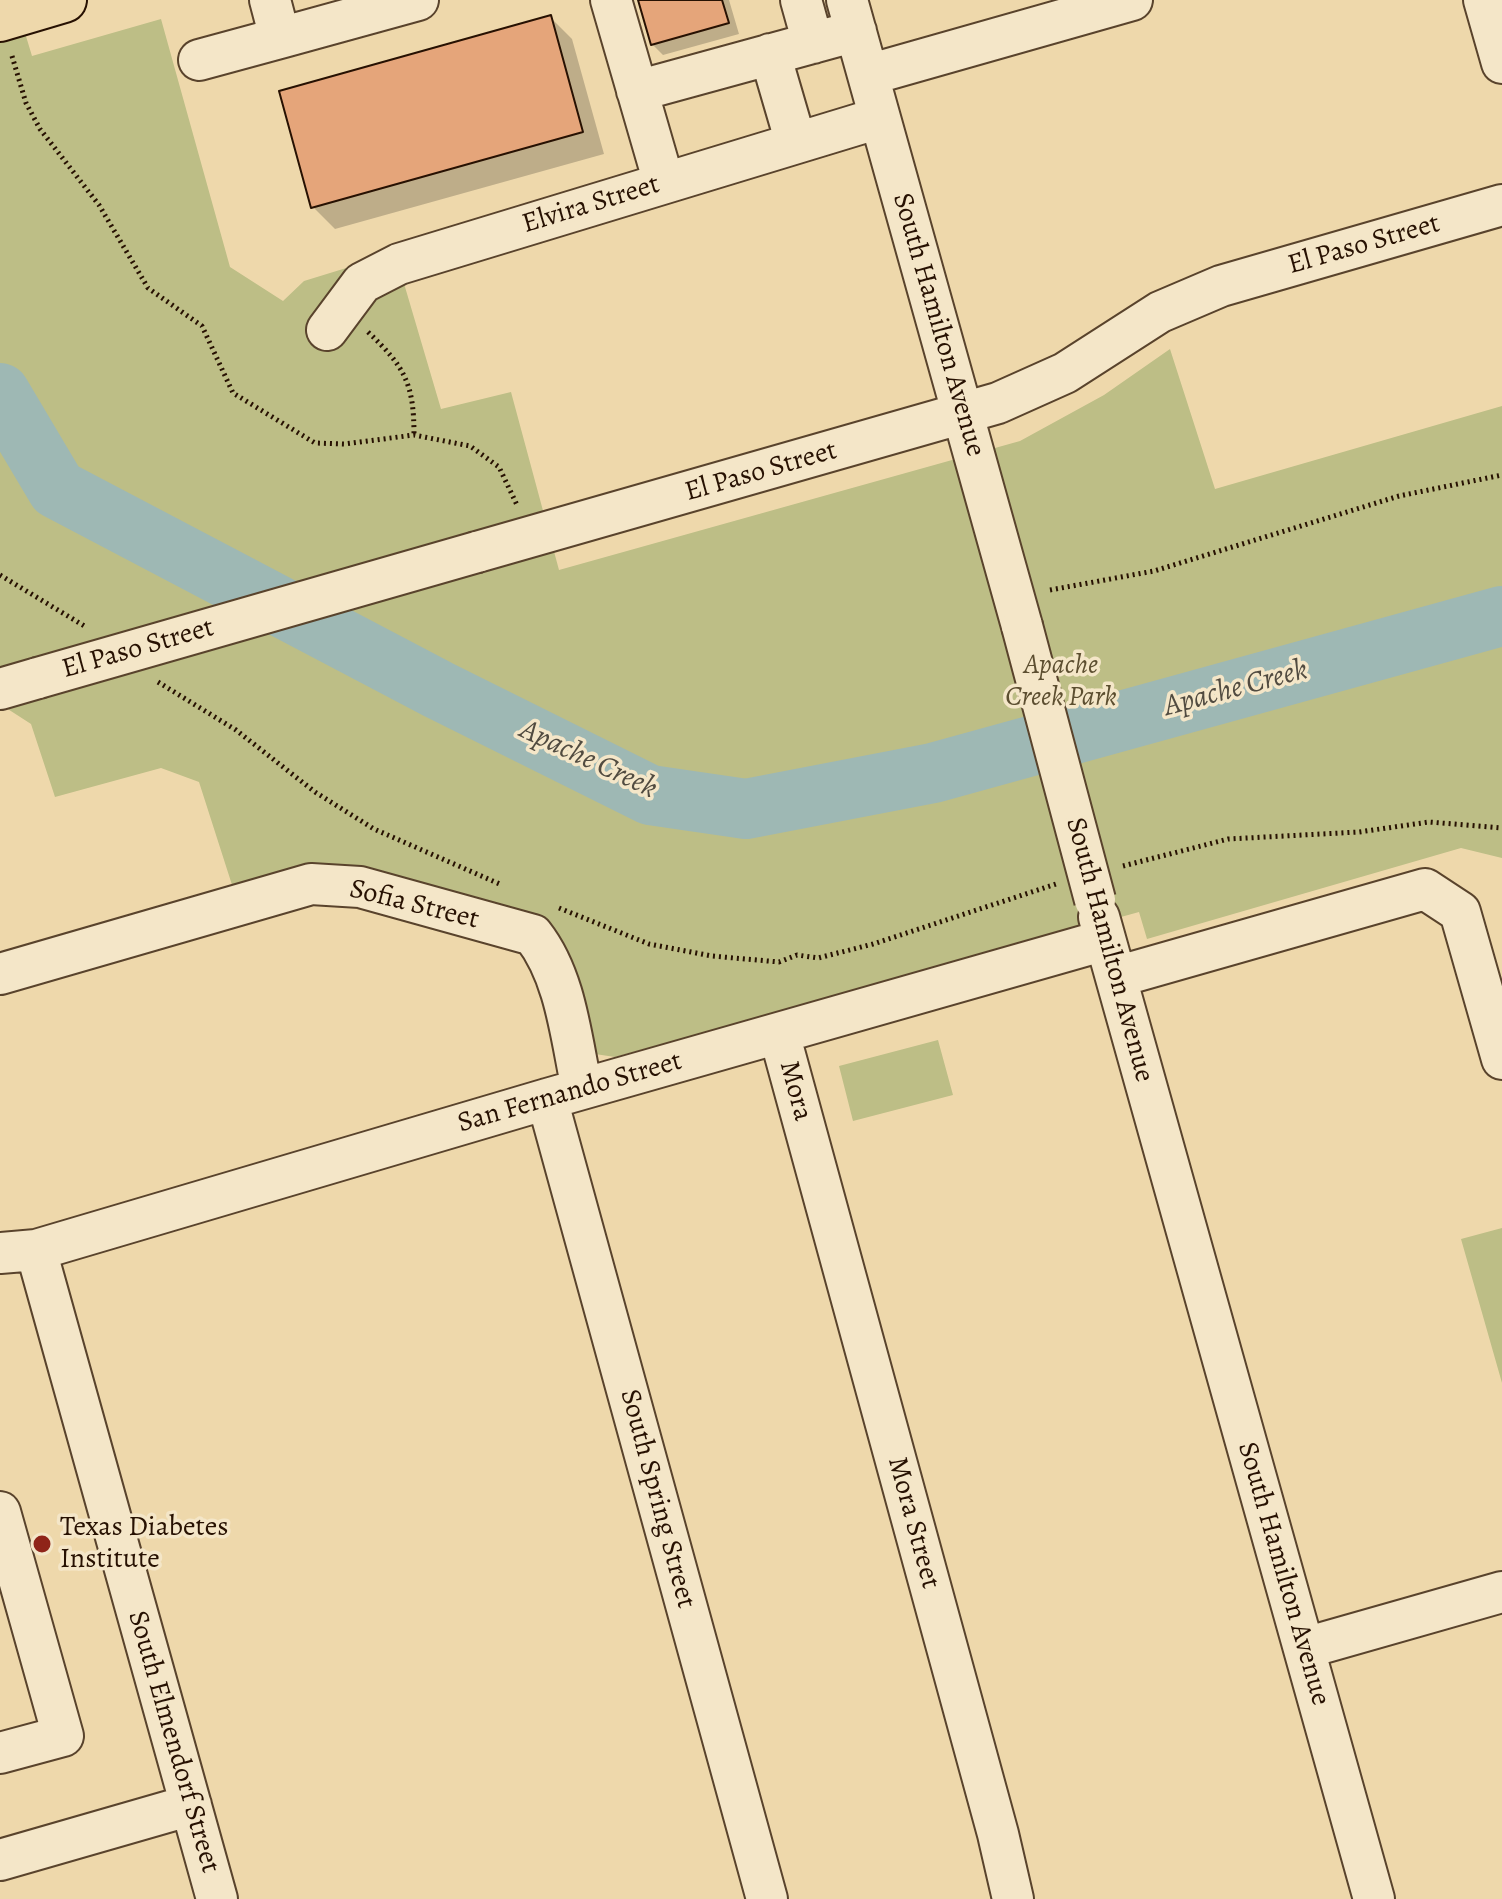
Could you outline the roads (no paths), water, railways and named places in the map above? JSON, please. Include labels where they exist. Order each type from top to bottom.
[{"type":"street","points":[[199,60],[275,19],[418,0]]},
{"type":"street","points":[[611,0],[664,183]]},
{"type":"street","points":[[801,0],[813,43]]},
{"type":"street","points":[[868,75],[1132,0]]},
{"type":"street","points":[[1484,0],[1502,63]]},
{"type":"street","points":[[637,91],[813,43],[852,16]]},
{"type":"street","name":"South Hamilton Avenue","points":[[852,16],[1018,612],[1089,884],[1374,1899]]},
{"type":"street","points":[[770,54],[796,143]]},
{"type":"street","name":"Elvira Street","points":[[335,318],[362,283],[399,264],[879,118]]},
{"type":"street","name":"El Paso Street","points":[[0,689],[963,414],[1065,373],[1160,312],[1221,286],[1502,205]]},
{"type":"street","name":"Sofia Street","points":[[0,974],[311,884],[360,887],[533,935],[546,952],[559,986],[565,1094]]},
{"type":"street","name":"San Fernando Street","points":[[0,1275],[12,1248],[779,1033],[1425,889],[1460,912],[1502,1059]]},
{"type":"street","name":"Mora","points":[[779,1033],[810,1148]]},
{"type":"street","name":"South Spring Street","points":[[565,1094],[767,1899]]},
{"type":"street","name":"Mora Street","points":[[810,1148],[998,1834],[1013,1899]]},
{"type":"street","name":"South Elmendorf Street","points":[[12,1248],[191,1805],[217,1899]]},
{"type":"street","points":[[0,1512],[63,1736],[0,1753]]},
{"type":"street","points":[[1305,1648],[1502,1592]]},
{"type":"street","points":[[0,1860],[191,1805]]},
{"type":"waterway","name":"Apache Creek","points":[[0,393],[57,489],[439,690],[650,795],[746,809],[933,773],[1502,616]]},
{"type":"place","name":"Texas Diabetes Institute","points":[[42,1544]]},
{"type":"park label","name":"Apache Creek Park","points":[[1061,682]]}]
